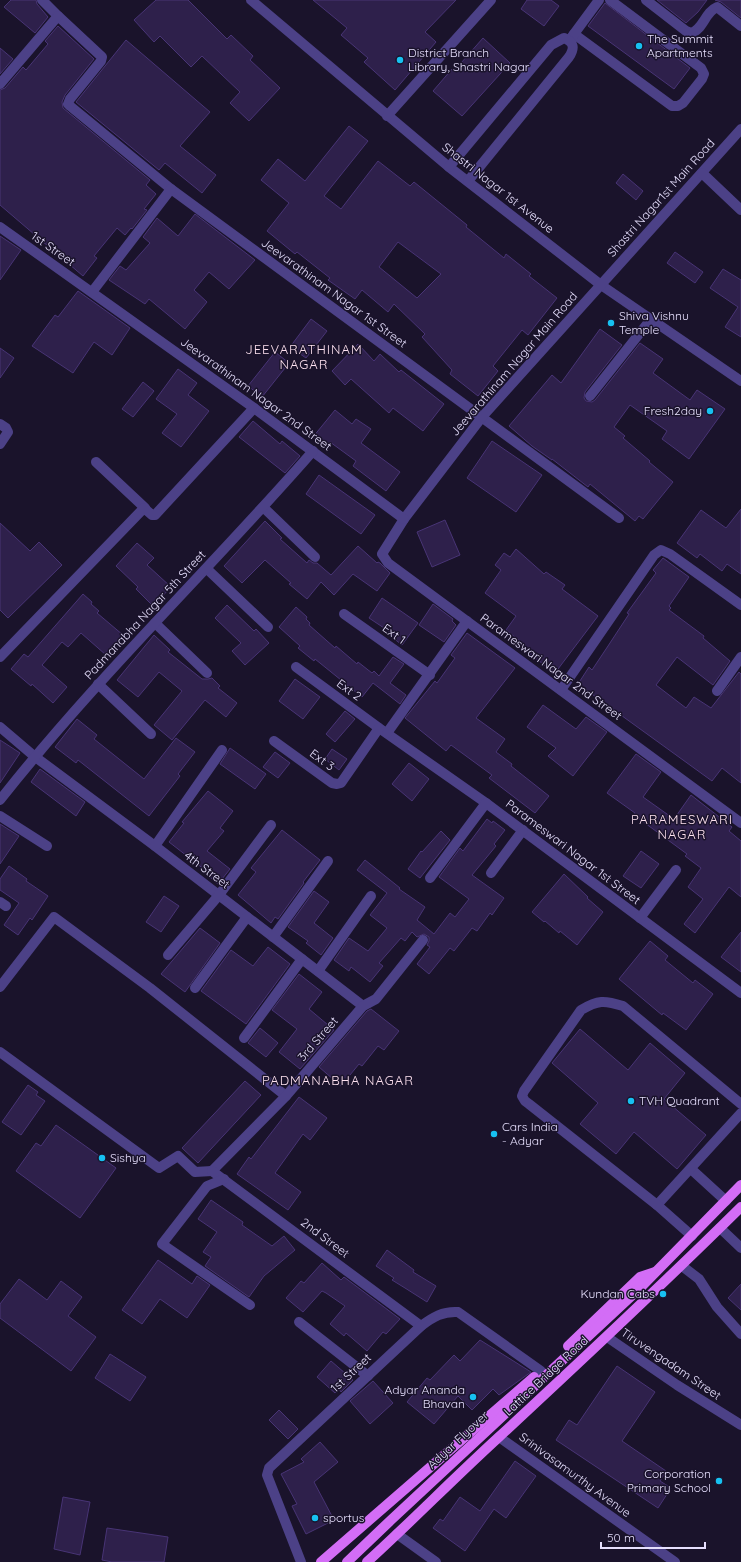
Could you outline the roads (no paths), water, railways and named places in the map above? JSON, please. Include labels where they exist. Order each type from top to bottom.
[{"type":"main road","name":"Adyar Flyover","points":[[347,1562],[396,1514],[642,1286],[741,1185]]},
{"type":"main road","name":"Lattice Bridge Road","points":[[367,1562],[682,1266],[741,1207]]},
{"type":"main road","points":[[321,1562],[541,1371],[640,1277],[656,1272]]},
{"type":"street","points":[[0,84],[58,16],[42,0]]},
{"type":"street","name":"Shastri Nagar 1st Avenue","points":[[251,0],[468,182],[601,285],[741,381]]},
{"type":"street","points":[[388,116],[491,0]]},
{"type":"street","points":[[468,182],[569,57],[573,50],[572,37],[598,0]]},
{"type":"street","points":[[449,167],[551,45],[564,38],[572,37],[672,106],[678,106],[683,103],[702,79],[704,74],[702,68],[610,0]]},
{"type":"street","points":[[646,0],[686,31],[691,33],[698,29],[712,10],[717,7],[741,26]]},
{"type":"street","name":"Jeevarathinam Nagar 1st Street","points":[[58,16],[102,57],[101,61],[70,99],[68,104],[171,189],[619,518]]},
{"type":"street","name":"Shastri Nagar1st Main Road","points":[[601,285],[741,129]]},
{"type":"street","points":[[702,173],[741,210]]},
{"type":"street","points":[[92,292],[171,189]]},
{"type":"street","name":"1st Street","points":[[0,227],[92,292]]},
{"type":"street","name":"Jeevarathinam Nagar Main Road","points":[[404,519],[482,418],[601,285]]},
{"type":"street","name":"Jeevarathinam Nagar 2nd Street","points":[[92,292],[254,408],[404,519]]},
{"type":"street","points":[[590,396],[651,319]]},
{"type":"street","points":[[96,462],[144,508],[152,515],[155,515],[254,408]]},
{"type":"street","points":[[0,424],[6,428],[8,432],[0,444]]},
{"type":"street","name":"Padmanabha Nagar 5th Street","points":[[0,800],[34,756],[98,684],[264,508],[312,451]]},
{"type":"street","points":[[0,657],[144,508]]},
{"type":"street","points":[[264,508],[315,557]]},
{"type":"street","name":"Parameswari Nagar 2nd Street","points":[[404,519],[384,549],[382,554],[384,559],[741,823]]},
{"type":"street","points":[[561,690],[654,555],[661,550],[670,554],[741,605]]},
{"type":"street","points":[[207,569],[268,626]]},
{"type":"street","name":"Ext 1","points":[[344,614],[430,675]]},
{"type":"street","points":[[383,731],[430,675],[468,621]]},
{"type":"street","points":[[155,623],[207,673]]},
{"type":"street","points":[[717,691],[741,658]]},
{"type":"street","name":"Ext 2","points":[[296,666],[383,731]]},
{"type":"street","points":[[98,684],[151,734]]},
{"type":"street","name":"4th Street","points":[[0,727],[34,756],[155,846],[363,1006]]},
{"type":"street","name":"Ext 3","points":[[274,741],[332,783],[337,784],[341,783],[383,731]]},
{"type":"street","name":"Parameswari Nagar 1st Street","points":[[383,731],[523,830],[741,994]]},
{"type":"street","points":[[155,846],[222,750]]},
{"type":"street","points":[[430,878],[486,803]]},
{"type":"street","points":[[0,816],[47,846]]},
{"type":"street","points":[[168,955],[219,895],[271,825]]},
{"type":"street","points":[[491,873],[523,830]]},
{"type":"street","points":[[273,937],[328,860]]},
{"type":"street","points":[[640,918],[676,870]]},
{"type":"street","points":[[318,971],[371,896]]},
{"type":"street","points":[[0,987],[54,917],[150,988],[286,1096]]},
{"type":"street","points":[[195,988],[247,917]]},
{"type":"street","name":"3rd Street","points":[[212,1170],[286,1096],[363,1006],[376,999],[423,940]]},
{"type":"street","points":[[244,1038],[302,959]]},
{"type":"street","points":[[692,1236],[657,1205],[524,1101],[522,1096],[581,1010],[594,1003],[607,1001],[623,1006],[741,1104]]},
{"type":"street","points":[[0,1052],[159,1168],[178,1156],[195,1172],[212,1170]]},
{"type":"street","points":[[657,1205],[741,1113]]},
{"type":"street","points":[[691,1169],[726,1201]]},
{"type":"street","name":"2nd Street","points":[[212,1170],[421,1326]]},
{"type":"street","points":[[224,1179],[207,1186],[162,1244],[250,1305]]},
{"type":"street","points":[[720,1228],[741,1248]]},
{"type":"street","points":[[682,1266],[699,1279],[717,1307],[741,1334]]},
{"type":"street","name":"1st Street","points":[[302,1562],[267,1475],[269,1468],[421,1326],[441,1313],[458,1312],[541,1371]]},
{"type":"street","points":[[300,1322],[368,1376]]},
{"type":"street","name":"Tiruvengadam Street","points":[[607,1337],[677,1385],[741,1425]]},
{"type":"street","name":"Srinivasamurthy Avenue","points":[[499,1437],[675,1562]]},
{"type":"street","points":[[397,1534],[436,1562]]},
{"type":"place","name":"The Summit Apartments","points":[[639,46]]},
{"type":"place","name":"District Branch Library, Shastri Nagar","points":[[400,60]]},
{"type":"place","name":"Shiva Vishnu Temple","points":[[611,323]]},
{"type":"place","name":"Fresh2day","points":[[710,411]]},
{"type":"place","name":"TVH Quadrant","points":[[631,1101]]},
{"type":"place","name":"Cars India - Adyar","points":[[494,1134]]},
{"type":"place","name":"Sishya","points":[[102,1158]]},
{"type":"place","name":"Kundan Cabs","points":[[663,1294]]},
{"type":"place","name":"Adyar Ananda Bhavan","points":[[473,1397]]},
{"type":"place","name":"Corporation Primary School","points":[[719,1481]]},
{"type":"place","name":"sportus","points":[[315,1518]]},
{"type":"district","name":"JEEVARATHINAM NAGAR","points":[[304,356]]},
{"type":"district","name":"PARAMESWARI NAGAR","points":[[682,826]]},
{"type":"district","name":"PADMANABHA NAGAR","points":[[338,1080]]}]
